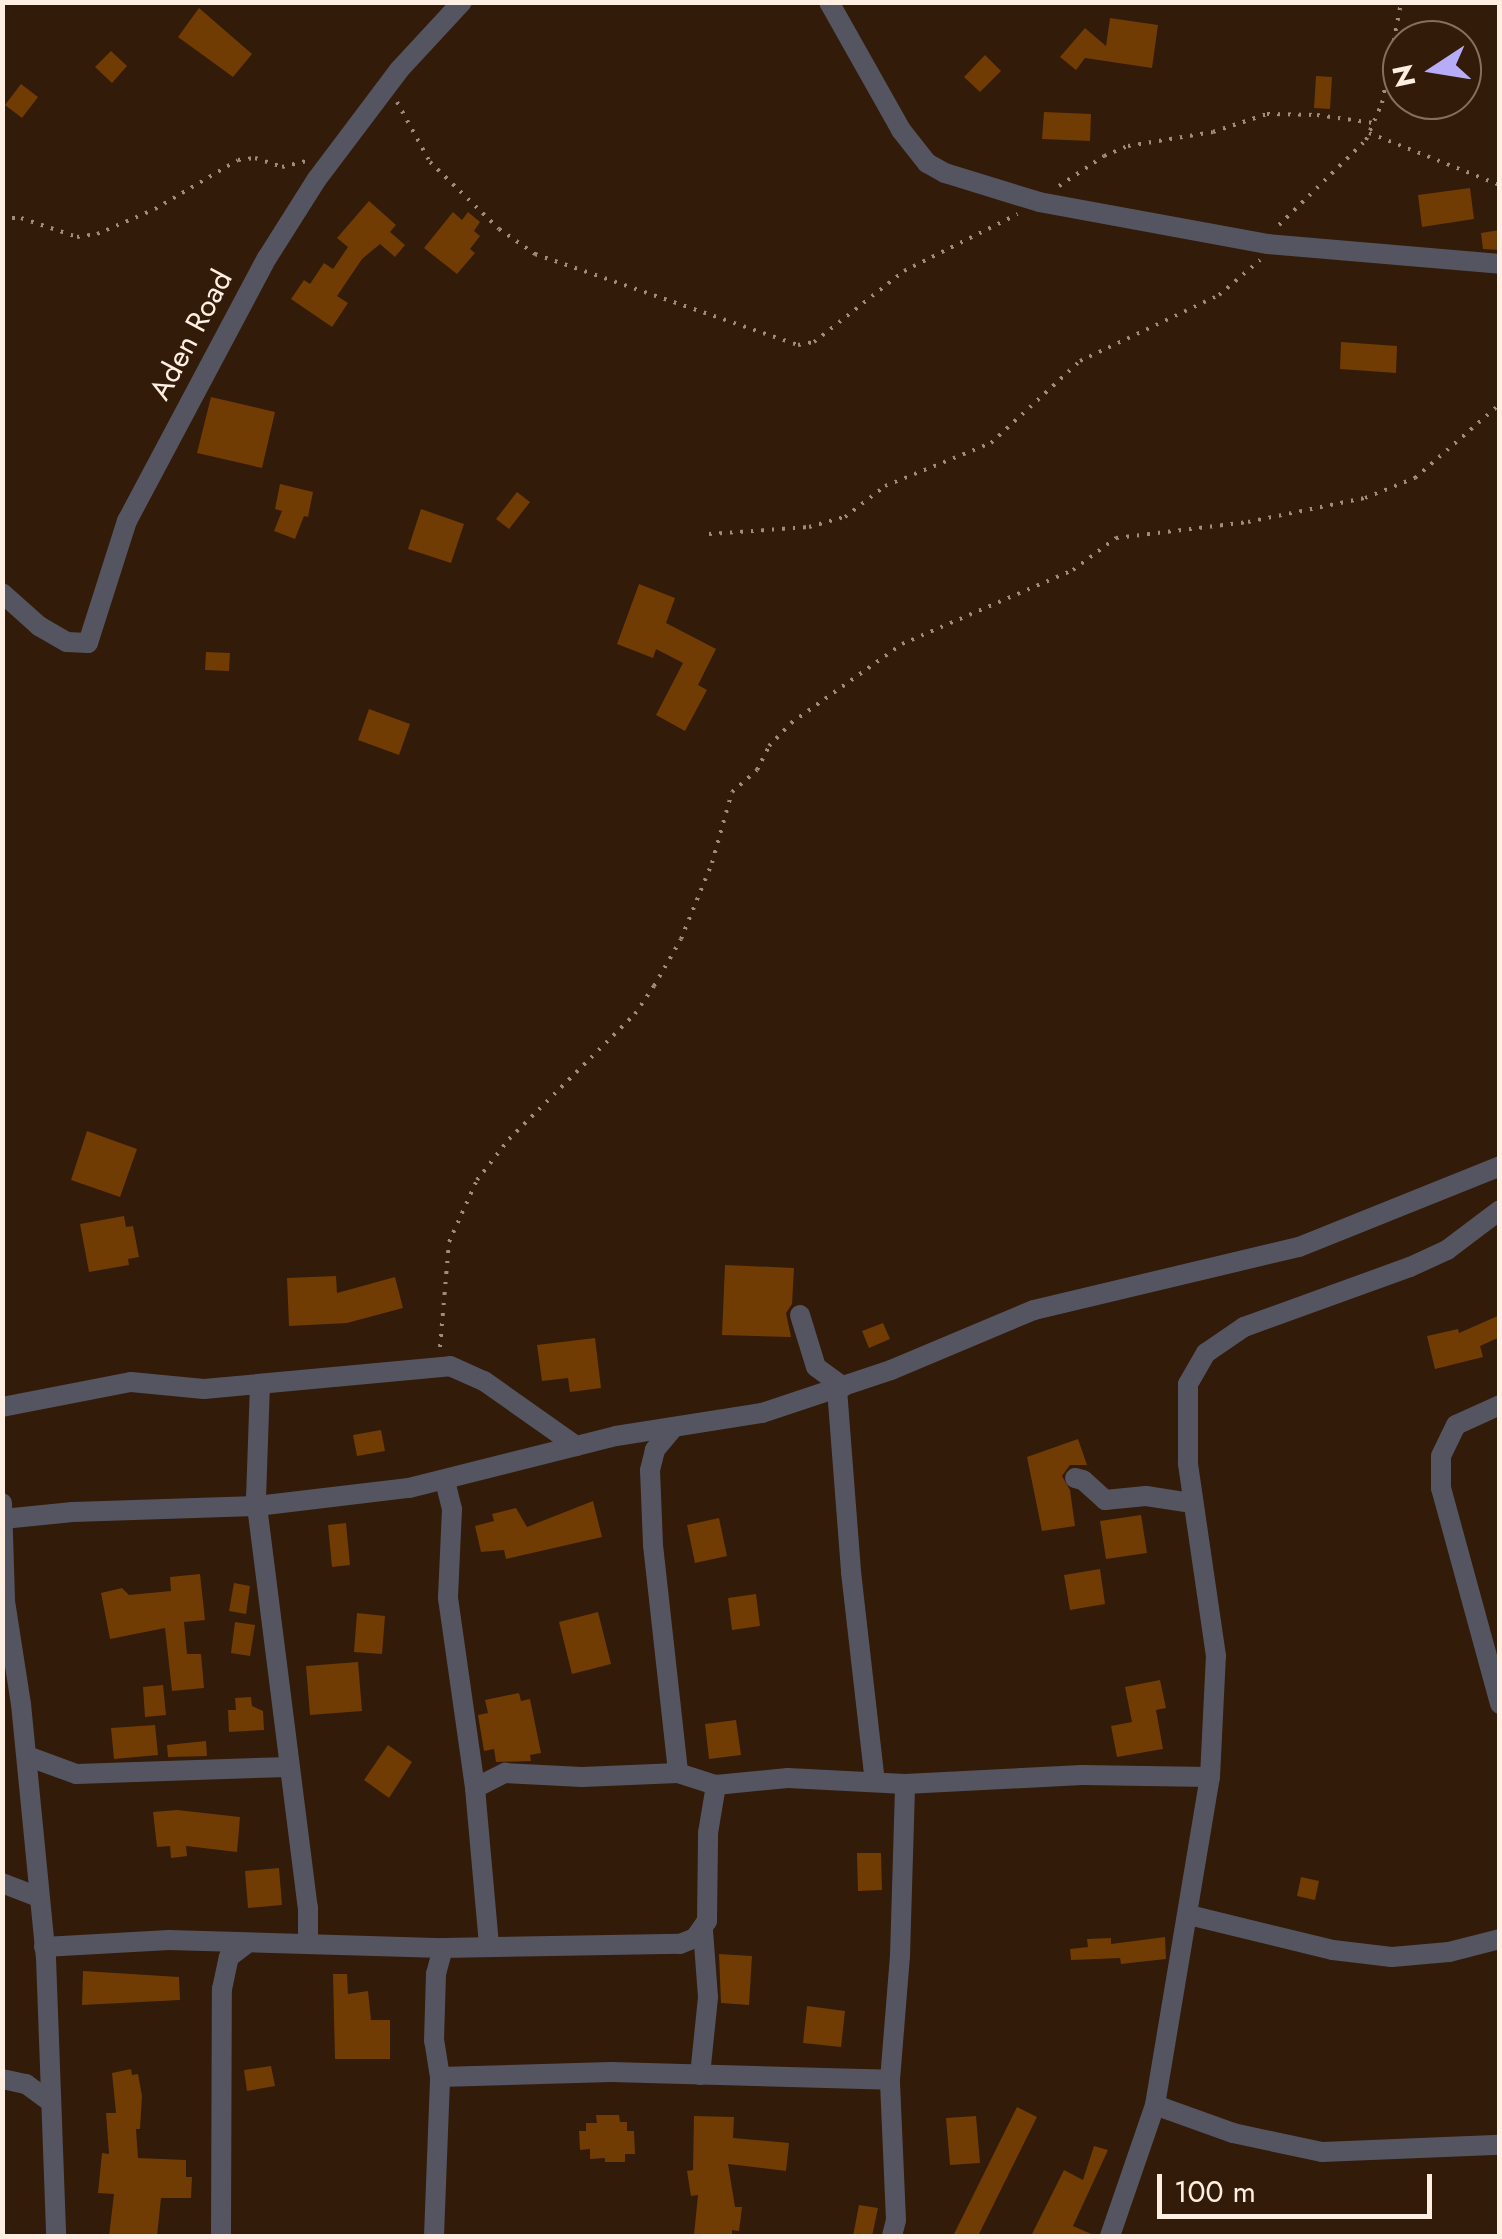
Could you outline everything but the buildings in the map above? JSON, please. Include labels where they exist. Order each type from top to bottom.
[{"type":"street","name":"Aden Road","points":[[2,593],[38,626],[67,642],[88,644],[127,521],[241,302],[339,150],[389,83],[462,2]]},
{"type":"street","points":[[829,2],[876,90],[926,163],[1039,202],[1268,244],[1500,264]]},
{"type":"street","points":[[3,1519],[73,1512],[257,1506],[445,1481],[576,1446],[762,1413],[840,1388],[1034,1310],[1300,1248],[1500,1166]]},
{"type":"street","points":[[1110,2236],[1155,2105],[1210,1777],[1216,1656],[1192,1504],[1188,1384],[1206,1352],[1244,1326],[1447,1250],[1500,1210]]},
{"type":"street","points":[[800,1315],[816,1367],[840,1388],[851,1572],[875,1782]]},
{"type":"street","points":[[2,1407],[130,1382],[204,1389],[441,1366],[484,1381],[576,1446]]},
{"type":"street","points":[[260,1384],[257,1506],[308,1907],[308,1944]]},
{"type":"street","points":[[1500,1405],[1456,1425],[1442,1456],[1441,1488],[1500,1704]]},
{"type":"street","points":[[674,1427],[654,1450],[650,1470],[653,1544],[678,1773]]},
{"type":"street","points":[[1074,1478],[1105,1500],[1146,1496],[1192,1504]]},
{"type":"street","points":[[445,1481],[452,1509],[448,1598],[474,1788],[489,1945]]},
{"type":"street","points":[[2,1503],[5,1601],[27,1756],[44,1947],[56,2236]]},
{"type":"street","points":[[27,1756],[76,1774],[289,1767]]},
{"type":"street","points":[[474,1788],[506,1773],[582,1777],[678,1773],[716,1784],[788,1778],[905,1784],[1082,1775],[1210,1777]]},
{"type":"street","points":[[700,2075],[708,1997],[704,1930],[708,1832],[716,1784]]},
{"type":"street","points":[[892,2236],[896,2203],[890,2080],[900,1956],[905,1784]]},
{"type":"street","points":[[2,1883],[39,1897]]},
{"type":"street","points":[[1189,1915],[1333,1950],[1392,1957],[1450,1952],[1500,1939]]},
{"type":"street","points":[[44,1947],[169,1940],[443,1948],[660,1946],[695,1938],[704,1930]]},
{"type":"street","points":[[221,2236],[225,2116],[222,1989],[230,1957],[246,1945]]},
{"type":"street","points":[[434,2236],[440,2077],[434,2041],[436,1974],[443,1948]]},
{"type":"street","points":[[440,2077],[700,2075],[890,2080]]},
{"type":"street","points":[[2,2080],[26,2084],[48,2101]]},
{"type":"street","points":[[1155,2105],[1233,2133],[1322,2152],[1500,2145]]},
{"type":"path","points":[[709,534],[830,524],[885,486],[991,444],[1080,361],[1219,296],[1257,266],[1287,213],[1345,162],[1369,133],[1385,88],[1401,2]]},
{"type":"path","points":[[389,83],[430,162],[498,229],[535,254],[798,344],[814,342],[904,271],[1039,202],[1104,156],[1128,146],[1213,132],[1267,114],[1318,115],[1374,123]]},
{"type":"path","points":[[1369,133],[1500,185]]},
{"type":"path","points":[[2,218],[21,218],[77,237],[97,234],[154,209],[238,160],[255,158],[282,167],[339,150]]},
{"type":"path","points":[[441,1366],[449,1242],[477,1180],[509,1139],[635,1014],[681,939],[712,863],[732,792],[756,770],[769,746],[790,724],[824,696],[854,682],[902,644],[1073,570],[1116,538],[1248,522],[1365,498],[1415,478],[1500,404]]}]
